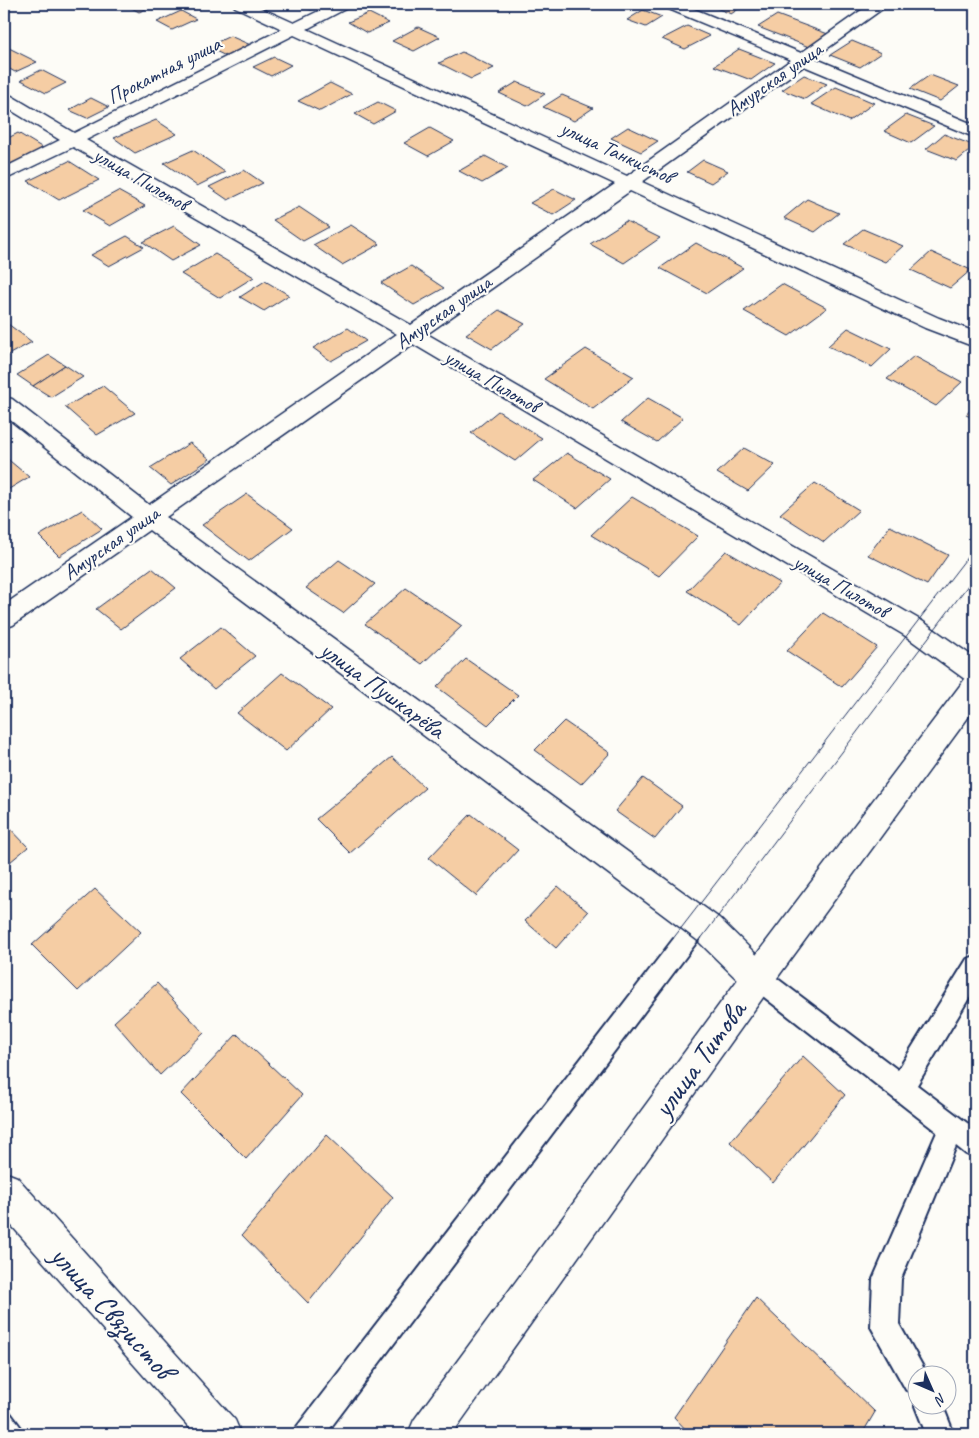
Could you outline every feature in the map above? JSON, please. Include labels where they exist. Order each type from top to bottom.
[{"type":"street","name":"улица Танкистов","points":[[240,4],[923,318],[975,340]]},
{"type":"street","name":"Прокатная улица","points":[[4,174],[344,4]]},
{"type":"street","points":[[669,4],[975,131]]},
{"type":"street","name":"Амурская улица","points":[[4,618],[629,183],[880,4]]},
{"type":"street","name":"улица Пилотов","points":[[4,99],[412,334],[913,628],[975,672]]},
{"type":"street","name":"улица Пушкарёва","points":[[4,404],[149,516],[708,929],[758,978]]},
{"type":"street","name":"улица Титова","points":[[428,1434],[758,978],[975,687]]},
{"type":"street","name":"улица Связистов","points":[[4,1190],[221,1434]]},
{"type":"lane","points":[[901,1088],[974,972]]},
{"type":"lane","points":[[758,978],[975,1145]]},
{"type":"lane","points":[[908,1366],[885,1327],[887,1279],[952,1127]]},
{"type":"lane","points":[[933,1416],[940,1434]]},
{"type":"building","points":[[124,4],[157,4],[139,12]]},
{"type":"building","points":[[296,4],[325,4],[311,10]]},
{"type":"building","points":[[746,4],[731,14],[709,5]]},
{"type":"building","points":[[643,10],[662,17],[646,27],[627,20]]},
{"type":"building","points":[[181,11],[196,19],[172,30],[157,22]]},
{"type":"building","points":[[369,13],[389,23],[367,33],[348,22]]},
{"type":"building","points":[[777,15],[828,34],[809,47],[758,27]]},
{"type":"building","points":[[687,26],[710,36],[685,49],[662,39]]},
{"type":"building","points":[[418,27],[440,37],[414,51],[392,41]]},
{"type":"building","points":[[230,36],[253,46],[230,58],[207,47]]},
{"type":"building","points":[[852,41],[881,53],[860,67],[830,55]]},
{"type":"building","points":[[9,48],[37,62],[15,72],[4,66],[4,51]]},
{"type":"building","points":[[739,49],[775,63],[751,80],[714,66]]},
{"type":"building","points":[[462,52],[494,68],[471,79],[439,63]]},
{"type":"building","points":[[274,57],[291,65],[271,76],[253,67]]},
{"type":"building","points":[[41,70],[66,83],[46,93],[21,80]]},
{"type":"building","points":[[804,75],[827,84],[805,99],[782,90]]},
{"type":"building","points":[[930,75],[959,86],[940,101],[910,89]]},
{"type":"building","points":[[517,82],[545,94],[527,106],[499,93]]},
{"type":"building","points":[[330,83],[352,94],[320,111],[298,101]]},
{"type":"building","points":[[836,87],[874,103],[849,121],[811,104]]},
{"type":"building","points":[[562,95],[593,108],[574,121],[543,107]]},
{"type":"building","points":[[91,98],[109,107],[87,118],[69,110]]},
{"type":"building","points":[[378,102],[396,111],[373,124],[355,114]]},
{"type":"building","points":[[906,115],[934,126],[911,143],[884,131]]},
{"type":"building","points":[[156,120],[177,134],[135,153],[114,138]]},
{"type":"building","points":[[628,127],[658,141],[641,152],[611,138]]},
{"type":"building","points":[[430,128],[454,141],[428,156],[404,143]]},
{"type":"building","points":[[18,133],[43,148],[4,167],[4,140]]},
{"type":"building","points":[[944,134],[975,146],[957,161],[926,149]]},
{"type":"building","points":[[193,150],[225,172],[197,186],[164,163]]},
{"type":"building","points":[[485,156],[508,168],[482,183],[459,171]]},
{"type":"building","points":[[703,160],[728,171],[711,183],[687,172]]},
{"type":"building","points":[[69,161],[99,180],[59,200],[28,181]]},
{"type":"building","points":[[244,170],[263,183],[228,200],[209,187]]},
{"type":"building","points":[[554,189],[576,200],[553,215],[530,203]]},
{"type":"building","points":[[118,191],[145,206],[110,226],[83,210]]},
{"type":"building","points":[[807,199],[839,213],[815,232],[784,218]]},
{"type":"building","points":[[299,207],[329,227],[303,241],[273,220]]},
{"type":"building","points":[[626,221],[660,238],[624,263],[590,244]]},
{"type":"building","points":[[351,225],[380,244],[342,265],[313,245]]},
{"type":"building","points":[[174,226],[201,245],[171,261],[143,242]]},
{"type":"building","points":[[863,229],[903,246],[885,262],[844,244]]},
{"type":"building","points":[[127,236],[144,247],[109,266],[91,255]]},
{"type":"building","points":[[696,243],[743,268],[707,293],[660,268]]},
{"type":"building","points":[[931,252],[971,270],[950,288],[911,270]]},
{"type":"building","points":[[215,254],[254,277],[220,298],[181,274]]},
{"type":"building","points":[[411,266],[444,288],[414,305],[381,283]]},
{"type":"building","points":[[265,281],[289,295],[264,311],[240,297]]},
{"type":"building","points":[[782,284],[827,308],[789,336],[744,311]]},
{"type":"building","points":[[499,310],[525,324],[492,349],[466,334]]},
{"type":"building","points":[[4,321],[32,342],[4,357]]},
{"type":"building","points":[[348,328],[366,341],[331,361],[313,348]]},
{"type":"building","points":[[848,328],[891,349],[872,367],[828,346]]},
{"type":"building","points":[[586,349],[634,377],[593,409],[544,379]]},
{"type":"building","points":[[49,355],[65,365],[33,386],[17,375]]},
{"type":"building","points":[[914,356],[962,382],[936,406],[887,379]]},
{"type":"building","points":[[65,365],[83,377],[51,397],[33,386]]},
{"type":"building","points":[[103,386],[135,413],[97,435],[65,407]]},
{"type":"building","points":[[648,398],[683,418],[657,442],[621,422]]},
{"type":"building","points":[[975,404],[975,419],[966,415]]},
{"type":"building","points":[[498,411],[542,438],[515,461],[471,433]]},
{"type":"building","points":[[190,443],[210,459],[171,485],[150,468]]},
{"type":"building","points":[[744,448],[775,465],[748,491],[717,473]]},
{"type":"building","points":[[567,453],[610,479],[577,508],[533,480]]},
{"type":"building","points":[[4,456],[29,477],[4,492]]},
{"type":"building","points":[[815,483],[859,510],[824,542],[780,514]]},
{"type":"building","points":[[247,494],[293,528],[249,561],[202,525]]},
{"type":"building","points":[[632,497],[698,536],[659,576],[591,535]]},
{"type":"building","points":[[82,510],[102,529],[59,556],[39,536]]},
{"type":"building","points":[[890,526],[948,555],[927,585],[868,555]]},
{"type":"building","points":[[726,551],[780,583],[741,625],[687,591]]},
{"type":"building","points":[[339,560],[375,584],[343,613],[306,588]]},
{"type":"building","points":[[152,568],[176,588],[121,629],[96,609]]},
{"type":"building","points":[[406,588],[462,626],[422,664],[365,624]]},
{"type":"building","points":[[823,613],[877,647],[842,687],[787,651]]},
{"type":"building","points":[[221,627],[255,656],[214,689],[180,659]]},
{"type":"building","points":[[466,659],[518,695],[488,725],[437,687]]},
{"type":"building","points":[[282,673],[331,709],[286,751],[237,713]]},
{"type":"building","points":[[564,721],[610,753],[581,784],[535,750]]},
{"type":"building","points":[[392,757],[425,788],[350,853],[316,819]]},
{"type":"building","points":[[643,778],[682,806],[655,839],[615,811]]},
{"type":"building","points":[[471,814],[518,850],[476,896],[429,858]]},
{"type":"building","points":[[4,822],[28,847],[4,867]]},
{"type":"building","points":[[558,886],[588,912],[556,948],[525,921]]},
{"type":"building","points":[[95,889],[141,932],[78,991],[32,945]]},
{"type":"building","points":[[157,983],[204,1033],[160,1075],[114,1022]]},
{"type":"building","points":[[237,1034],[302,1095],[246,1159],[181,1094]]},
{"type":"building","points":[[803,1056],[845,1095],[773,1183],[730,1142]]},
{"type":"building","points":[[327,1135],[393,1197],[308,1303],[242,1235]]},
{"type":"building","points":[[756,1298],[875,1412],[862,1434],[690,1434],[674,1417]]},
{"type":"tram line","points":[[672,940],[975,547]]},
{"type":"tram line","points":[[700,940],[975,576]]},
{"type":"tram line","points":[[290,1434],[673,938]]},
{"type":"tram line","points":[[327,1434],[701,938]]},
{"type":"tram line","points":[[4,1403],[27,1434]]}]
